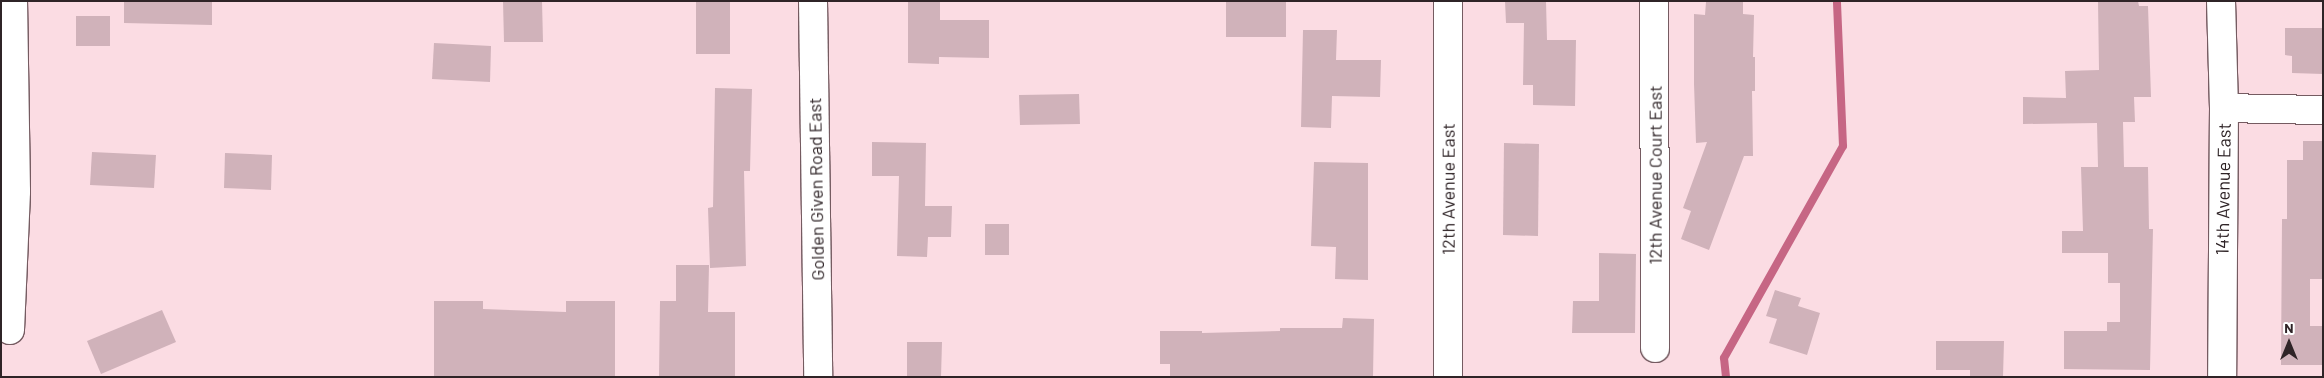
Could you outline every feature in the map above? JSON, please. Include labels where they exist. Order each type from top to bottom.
[{"type":"street","points":[[10,330],[16,191],[13,1]]},
{"type":"street","name":"Golden Given Road East","points":[[813,1],[818,377]]},
{"type":"street","name":"12th Avenue East","points":[[1448,1],[1448,377]]},
{"type":"street","name":"12th Avenue Court East","points":[[1654,1],[1655,348]]},
{"type":"street","name":"14th Avenue East","points":[[2221,1],[2224,108],[2222,377]]},
{"type":"street","points":[[2224,108],[2323,110]]},
{"type":"building","points":[[124,1],[212,1],[212,25],[124,23]]},
{"type":"building","points":[[503,1],[542,1],[543,42],[504,42]]},
{"type":"building","points":[[696,1],[730,1],[730,54],[696,54]]},
{"type":"building","points":[[908,1],[940,1],[940,20],[989,20],[989,58],[939,57],[939,64],[908,63]]},
{"type":"building","points":[[1226,1],[1286,1],[1286,37],[1226,37]]},
{"type":"building","points":[[1505,1],[1546,1],[1547,40],[1576,40],[1575,106],[1533,105],[1533,85],[1523,85],[1524,23],[1506,23]]},
{"type":"building","points":[[2098,1],[2138,1],[2139,6],[2148,6],[2151,97],[2134,97],[2135,122],[2123,122],[2124,167],[2148,167],[2149,229],[2153,229],[2150,370],[2064,369],[2064,331],[2107,331],[2107,322],[2120,322],[2120,283],[2108,283],[2108,253],[2062,253],[2062,231],[2083,231],[2081,167],[2098,167],[2097,123],[2023,124],[2023,97],[2066,98],[2065,71],[2099,70]]},
{"type":"building","points":[[1706,2],[1743,2],[1743,14],[1754,15],[1753,57],[1755,57],[1755,91],[1752,91],[1753,156],[1744,156],[1709,250],[1681,239],[1691,211],[1683,208],[1707,142],[1696,143],[1694,84],[1694,14],[1705,15]]},
{"type":"building","points":[[76,16],[110,16],[110,46],[76,46]]},
{"type":"building","points":[[2285,28],[2323,28],[2323,74],[2292,73],[2292,56],[2285,55]]},
{"type":"building","points":[[1303,30],[1337,30],[1336,60],[1381,60],[1380,97],[1332,96],[1331,128],[1301,127]]},
{"type":"building","points":[[434,43],[491,46],[490,82],[432,79]]},
{"type":"building","points":[[715,88],[752,89],[750,171],[744,171],[746,266],[710,268],[708,208],[713,207]]},
{"type":"building","points":[[1079,94],[1080,124],[1020,125],[1019,95]]},
{"type":"building","points":[[2303,141],[2323,141],[2323,279],[2310,279],[2310,326],[2323,326],[2323,365],[2281,365],[2282,219],[2287,219],[2287,160],[2303,160]]},
{"type":"building","points":[[872,142],[926,143],[925,206],[952,206],[951,237],[928,237],[927,257],[897,256],[899,176],[872,176]]},
{"type":"building","points":[[1504,143],[1539,144],[1538,236],[1503,235]]},
{"type":"building","points":[[92,152],[156,155],[154,188],[90,185]]},
{"type":"building","points":[[225,153],[272,155],[271,190],[224,188]]},
{"type":"building","points":[[1314,162],[1368,163],[1368,280],[1335,279],[1336,247],[1311,246]]},
{"type":"building","points":[[985,224],[1009,224],[1009,255],[985,255]]},
{"type":"building","points":[[1599,253],[1636,254],[1635,333],[1572,333],[1573,301],[1599,301]]},
{"type":"building","points":[[676,265],[709,265],[708,312],[735,312],[735,377],[659,377],[660,301],[676,301]]},
{"type":"building","points":[[1775,290],[1801,298],[1798,306],[1820,313],[1807,355],[1769,343],[1777,319],[1766,316]]},
{"type":"building","points":[[434,301],[483,301],[483,309],[566,312],[566,301],[615,301],[615,377],[434,377]]},
{"type":"building","points":[[162,310],[176,342],[101,374],[87,341]]},
{"type":"building","points":[[1343,318],[1374,319],[1373,377],[1170,377],[1170,364],[1160,364],[1160,331],[1202,331],[1202,333],[1280,331],[1280,328],[1342,328]]},
{"type":"building","points":[[1936,341],[2004,341],[2003,377],[1970,377],[1970,370],[1936,370]]},
{"type":"building","points":[[907,342],[942,342],[941,377],[907,377]]},
{"type":"waterway","points":[[1726,377],[1724,358],[1843,146],[1837,1]]}]
